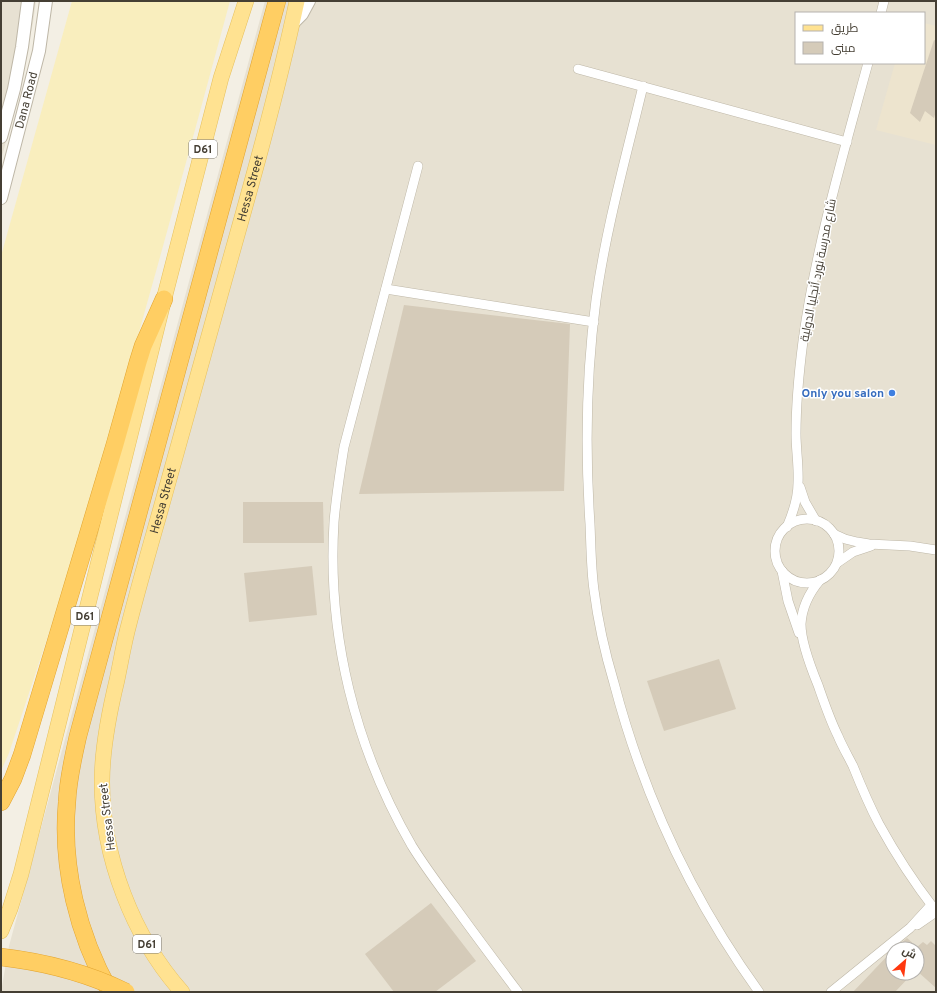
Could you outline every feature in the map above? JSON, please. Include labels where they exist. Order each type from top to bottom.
[{"type":"highway","points":[[110,992],[101,977],[86,940],[75,903],[68,870],[66,802],[70,769],[277,1]]},
{"type":"highway","points":[[1,802],[13,779],[22,755],[116,444],[143,346],[164,299]]},
{"type":"highway","points":[[1,957],[47,965],[81,974],[126,992]]},
{"type":"main road","name":"D61","points":[[1,931],[21,874],[164,299],[221,78],[246,1]]},
{"type":"main road","name":"Hessa Street","points":[[182,992],[165,972],[141,933],[131,912],[113,861],[107,836],[104,811],[102,784],[103,759],[109,716],[128,626],[241,221],[297,1]]},
{"type":"street","name":"Dana Road","points":[[1,137],[14,89],[22,47],[28,1]]},
{"type":"street","name":"Dana Road","points":[[1,198],[39,51],[46,1]]},
{"type":"street","points":[[292,24],[302,14],[309,1]]},
{"type":"street","points":[[881,12],[884,1]]},
{"type":"street","name":"شارع مدرسة نورد أنجليا الدولية","points":[[787,527],[796,500],[798,482],[798,388],[810,296],[828,211],[868,64]]},
{"type":"street","points":[[578,69],[847,142]]},
{"type":"street","points":[[643,86],[608,230],[601,267],[589,369],[587,408],[588,495],[594,589],[610,671],[626,726],[654,804],[670,840],[714,924],[759,992]]},
{"type":"street","points":[[418,166],[344,447],[336,501],[333,555],[336,618],[344,666],[357,720],[387,798],[399,822],[428,870],[518,992]]},
{"type":"street","points":[[386,288],[594,322]]},
{"type":"street","name":"شارع مدرسة نورد أنجليا الدولية","points":[[798,482],[805,502],[816,521]]},
{"type":"street","points":[[809,519],[816,521],[829,528],[834,534],[839,548],[837,563],[828,575],[820,580],[810,583],[797,582],[782,571],[778,565],[775,551],[776,544],[782,532],[793,523],[809,519]]},
{"type":"street","points":[[834,534],[845,539],[869,544],[910,546],[936,550]]},
{"type":"street","points":[[837,563],[853,552],[862,548],[882,544]]},
{"type":"street","points":[[782,571],[793,616],[814,676],[828,712],[865,795],[895,852],[934,909],[923,922],[910,928],[831,992]]},
{"type":"street","points":[[804,645],[801,625],[804,605],[808,596],[820,580]]},
{"type":"shaded area","points":[[1,1],[36,1],[33,23],[11,123],[1,160]]},
{"type":"shaded area","points":[[265,1],[936,1],[936,992],[1,992],[9,946]]},
{"type":"shaded area","points":[[925,23],[936,26],[936,145],[876,130],[895,64],[925,64]]},
{"type":"sand","points":[[72,1],[230,1],[145,312],[109,436],[51,626],[9,753],[1,771],[1,256]]},
{"type":"building","points":[[934,40],[936,41],[936,111],[934,118],[925,111],[920,122],[910,113]]},
{"type":"building","points":[[404,305],[570,324],[564,491],[359,494]]},
{"type":"building","points":[[243,502],[323,502],[324,543],[243,543]]},
{"type":"building","points":[[312,566],[317,615],[249,622],[244,573]]},
{"type":"building","points":[[719,659],[736,709],[664,731],[647,681]]},
{"type":"building","points":[[431,903],[476,961],[435,992],[394,992],[365,954]]},
{"type":"building","points":[[907,938],[910,941],[903,941]]},
{"type":"building","points":[[931,941],[936,946],[936,988],[925,978],[925,944],[927,945]]},
{"type":"building","points":[[885,958],[885,981],[905,981],[895,992],[853,992]]},
{"type":"place","name":"Only you salon","points":[[892,393]]}]
